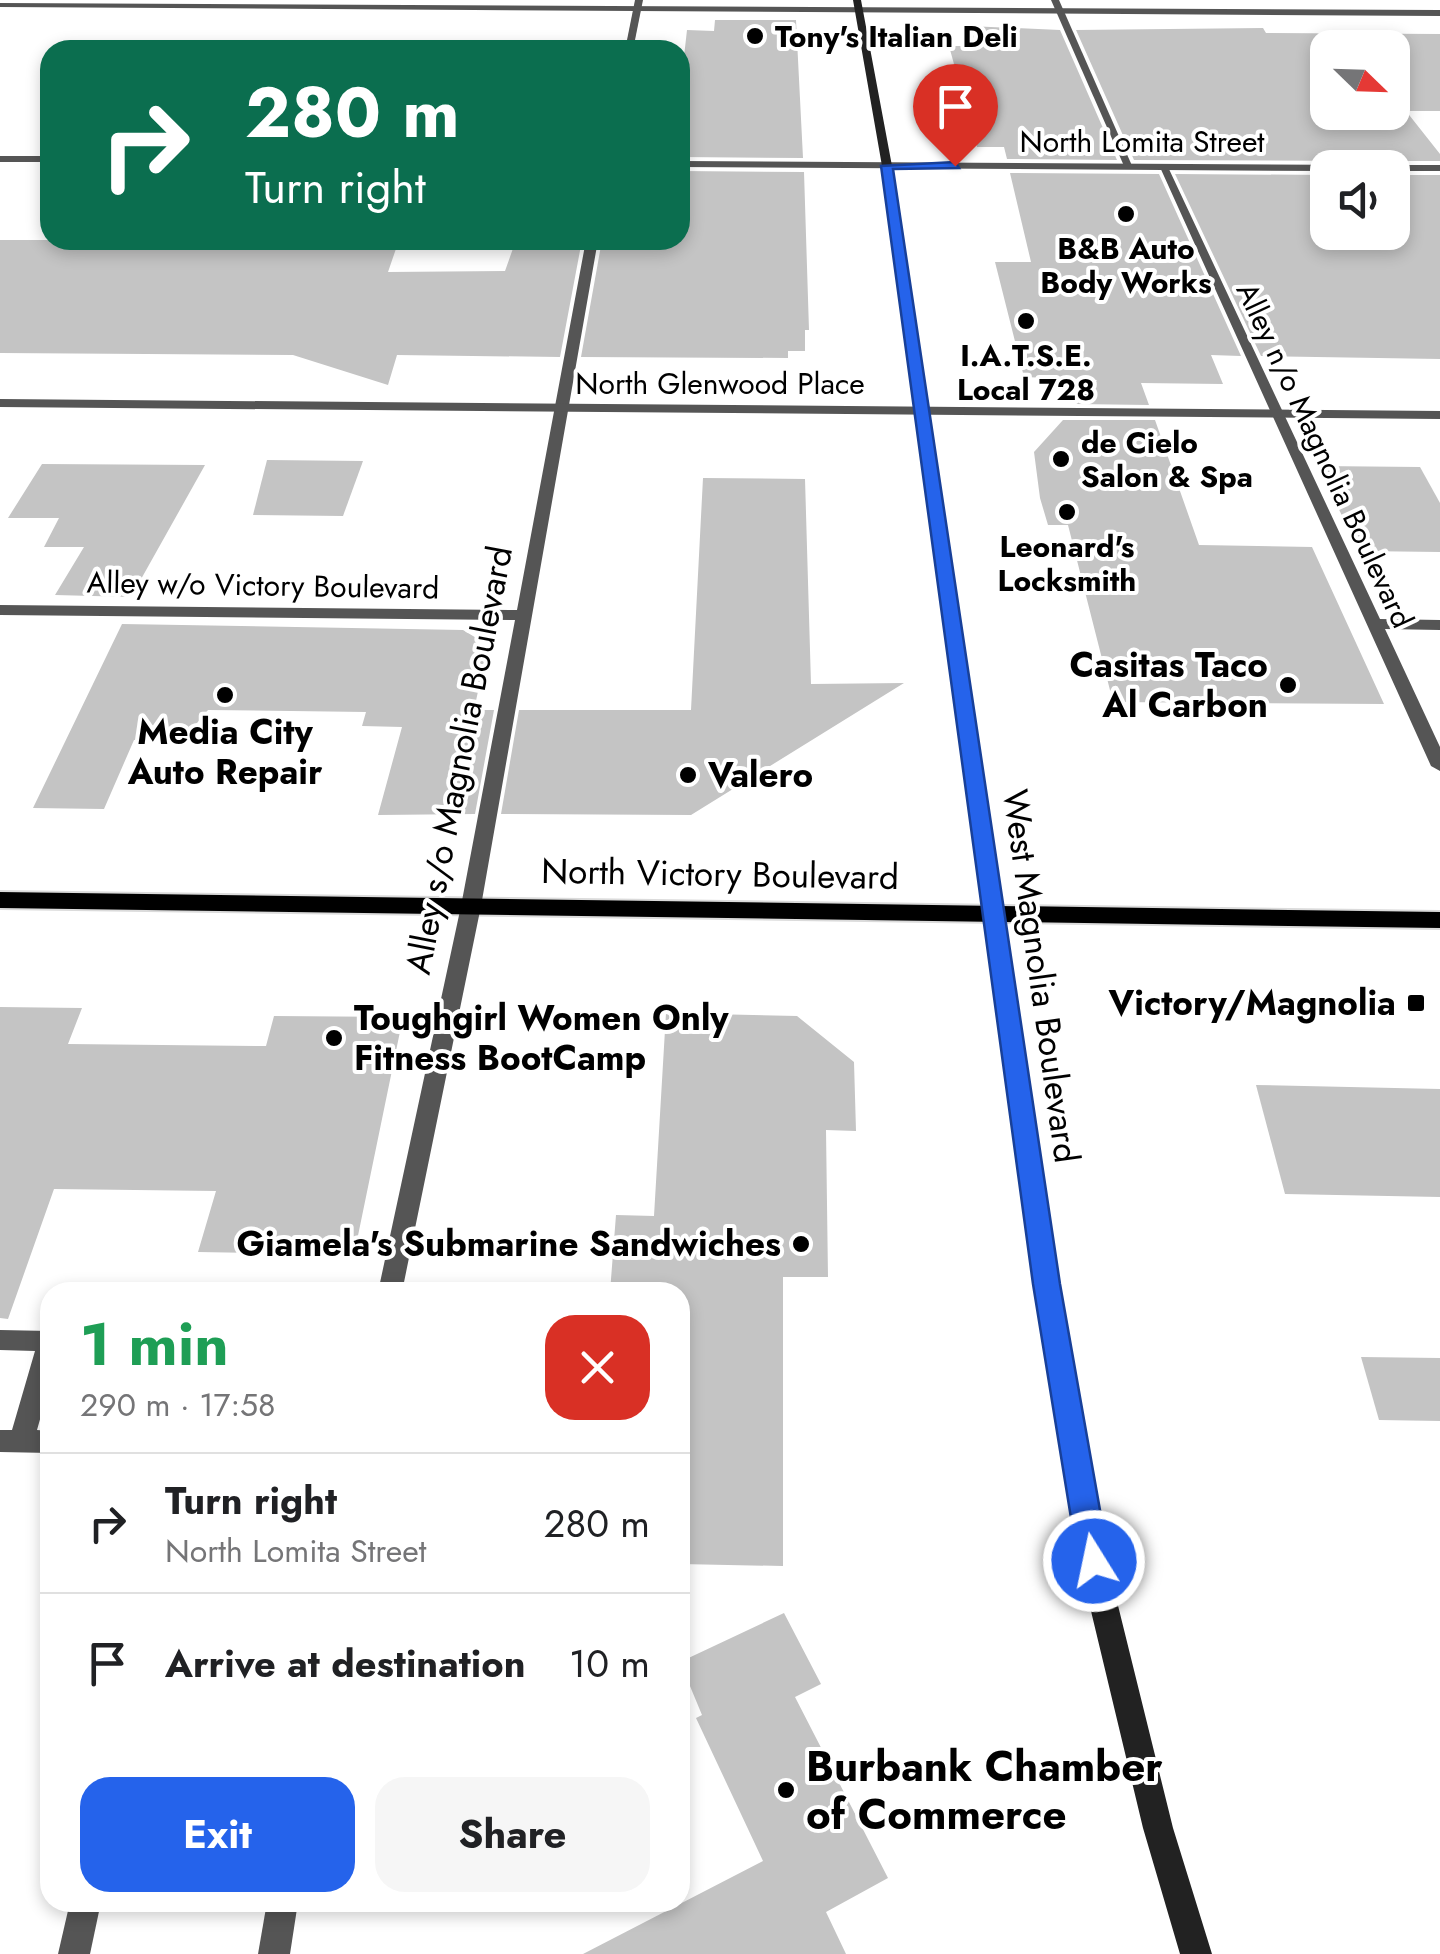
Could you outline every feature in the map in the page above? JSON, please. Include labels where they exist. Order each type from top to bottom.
[{"type":"main road","name":"West Magnolia Boulevard","points":[[858,5],[887,166],[923,410],[1052,1323],[1094,1561],[1158,1828],[1196,1954]]},
{"type":"main road","name":"North Victory Boulevard","points":[[0,900],[1440,920]]},
{"type":"street","points":[[631,40],[638,4]]},
{"type":"street","points":[[0,5],[1057,6],[1440,13]]},
{"type":"street","points":[[1057,6],[1129,166]]},
{"type":"street","points":[[0,159],[40,160]]},
{"type":"street","name":"North Lomita Street","points":[[690,164],[1310,167]]},
{"type":"street","name":"Alley n/o Magnolia Boulevard","points":[[1162,166],[1440,766]]},
{"type":"street","points":[[1410,168],[1440,168]]},
{"type":"street","name":"Alley s/o Magnolia Boulevard","points":[[392,1282],[471,906],[565,407],[590,250]]},
{"type":"street","name":"North Glenwood Place","points":[[0,403],[1440,415]]},
{"type":"street","name":"Alley w/o Victory Boulevard","points":[[0,610],[526,615]]},
{"type":"street","points":[[1373,624],[1440,625]]},
{"type":"street","points":[[0,1340],[40,1341]]},
{"type":"street","points":[[40,1367],[11,1441],[40,1442]]},
{"type":"street","points":[[74,1954],[84,1912]]},
{"type":"street","points":[[274,1954],[281,1912]]},
{"type":"building","points":[[715,20],[796,20],[803,158],[690,157],[687,30],[714,31]]},
{"type":"building","points":[[969,26],[1060,30],[1117,160],[1007,159],[1004,147],[977,147],[949,46],[974,46]]},
{"type":"building","points":[[1263,28],[1266,33],[1310,33],[1310,130],[1410,130],[1410,116],[1440,154],[1440,161],[1410,161],[1410,150],[1310,150],[1310,161],[1134,160],[1076,30]]},
{"type":"building","points":[[1410,34],[1440,34],[1440,111],[1410,111]]},
{"type":"building","points":[[690,171],[804,172],[809,330],[805,330],[805,351],[788,351],[788,358],[581,357],[600,250],[690,250]]},
{"type":"building","points":[[1010,173],[1159,174],[1241,356],[1211,355],[1223,384],[1141,383],[1149,405],[1076,404],[1097,380],[1024,377],[995,262],[1031,262]]},
{"type":"building","points":[[1175,174],[1310,175],[1310,250],[1410,250],[1410,175],[1440,175],[1440,359],[1261,356]]},
{"type":"building","points":[[0,240],[40,240],[40,250],[396,250],[388,272],[505,271],[512,250],[580,250],[560,357],[397,355],[388,385],[293,355],[0,353]]},
{"type":"building","points":[[1063,420],[1155,420],[1199,545],[1312,547],[1384,704],[1113,702],[1068,525],[1048,525],[1040,498],[1034,452]]},
{"type":"building","points":[[267,460],[363,461],[343,516],[253,515]]},
{"type":"building","points":[[42,464],[205,465],[131,597],[55,595],[84,547],[44,547],[59,518],[8,518]]},
{"type":"building","points":[[1318,466],[1420,467],[1440,503],[1440,552],[1359,551]]},
{"type":"building","points":[[703,478],[805,479],[811,684],[904,683],[691,815],[501,814],[519,710],[691,710]]},
{"type":"building","points":[[122,624],[463,630],[488,645],[474,710],[494,710],[475,814],[378,815],[402,727],[362,726],[366,712],[208,710],[186,736],[134,740],[104,809],[33,808]]},
{"type":"building","points":[[0,1007],[82,1008],[68,1044],[266,1046],[274,1016],[403,1017],[354,1255],[198,1252],[216,1191],[54,1189],[8,1319],[0,1318]]},
{"type":"building","points":[[666,1013],[797,1016],[854,1062],[856,1131],[826,1130],[828,1277],[783,1277],[783,1566],[690,1564],[690,1282],[611,1282],[616,1215],[654,1216]]},
{"type":"building","points":[[1256,1085],[1440,1089],[1440,1197],[1285,1194]]},
{"type":"building","points":[[1361,1357],[1440,1358],[1440,1421],[1379,1420]]},
{"type":"building","name":"Burbank Chamber of Commerce","points":[[784,1613],[821,1684],[795,1697],[888,1878],[826,1912],[846,1954],[583,1954],[664,1912],[690,1912],[690,1899],[763,1861],[696,1718],[702,1715],[690,1686],[690,1657]]},
{"type":"place","name":"Tony's Italian Deli","points":[[755,36]]},
{"type":"place","name":"B&B Auto Body Works","points":[[1126,214]]},
{"type":"place","name":"I.A.T.S.E. Local 728","points":[[1026,321]]},
{"type":"place","name":"de Cielo Salon & Spa","points":[[1061,459]]},
{"type":"place","name":"Leonard's Locksmith","points":[[1067,512]]},
{"type":"place","name":"Casitas Taco Al Carbon","points":[[1288,685]]},
{"type":"place","name":"Media City Auto Repair","points":[[225,695]]},
{"type":"place","name":"Valero","points":[[688,775]]},
{"type":"place","name":"Victory/Magnolia","points":[[1416,1003]]},
{"type":"place","name":"Toughgirl Women Only Fitness BootCamp","points":[[334,1038]]},
{"type":"place","name":"Giamela's Submarine Sandwiches","points":[[801,1244]]},
{"type":"place","name":"Burbank Chamber of Commerce","points":[[786,1790]]},
{"type":"route","points":[[955,166],[887,166],[1046,1284],[1094,1561]]}]
